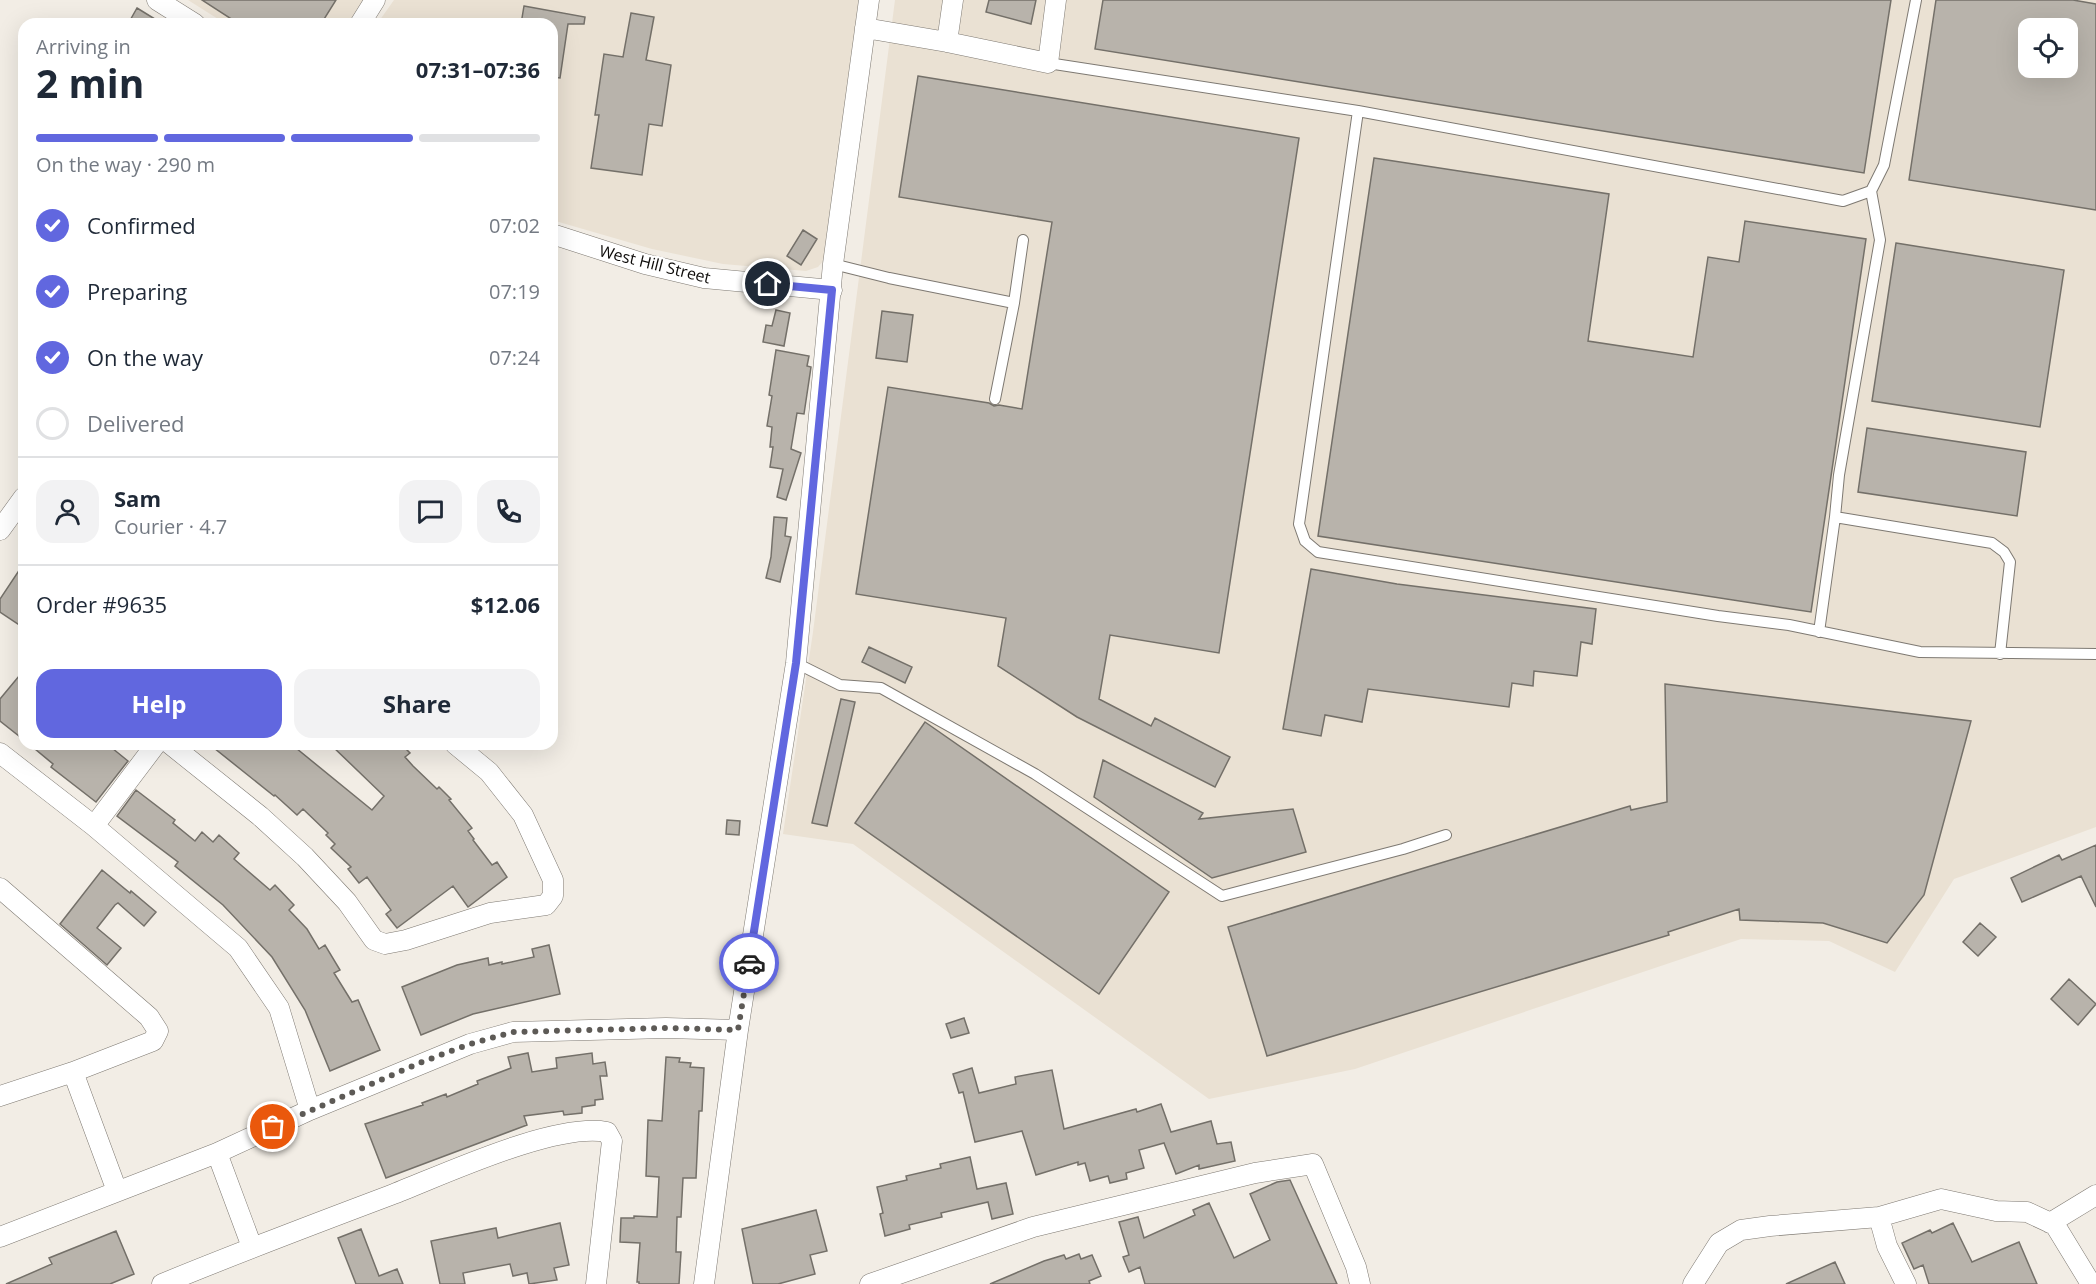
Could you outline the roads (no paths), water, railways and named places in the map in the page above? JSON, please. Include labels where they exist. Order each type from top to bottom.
[{"type":"street","points":[[157,0],[186,18]]},
{"type":"street","points":[[364,18],[375,0]]},
{"type":"street","points":[[704,1284],[738,1030],[796,663],[833,264],[869,0]]},
{"type":"street","points":[[947,42],[953,0]]},
{"type":"street","points":[[865,28],[1048,63],[1056,0]]},
{"type":"street","name":"West Hill Street","points":[[558,236],[645,264],[704,278],[832,290]]},
{"type":"street","points":[[0,530],[18,505]]},
{"type":"street","points":[[94,826],[151,750]]},
{"type":"street","points":[[178,750],[260,816],[305,857],[346,902],[374,940],[385,944],[406,940],[490,913],[546,905],[553,896],[553,880],[522,815],[489,772],[462,750]]},
{"type":"street","points":[[0,753],[94,826],[238,948],[279,1008],[310,1110]]},
{"type":"street","points":[[0,888],[149,1017],[158,1031],[153,1041],[73,1072],[0,1096]]},
{"type":"street","points":[[0,1237],[217,1153],[310,1110],[470,1044],[513,1032],[666,1028],[738,1030]]},
{"type":"street","points":[[73,1072],[117,1191]]},
{"type":"street","points":[[162,1284],[252,1247],[495,1155],[547,1137],[592,1129],[607,1132],[612,1141],[596,1284]]},
{"type":"street","points":[[217,1153],[252,1247]]},
{"type":"street","points":[[870,1284],[1033,1227],[1255,1173],[1313,1164],[1356,1268],[1360,1284]]},
{"type":"street","points":[[2050,1223],[2096,1195]]},
{"type":"street","points":[[1692,1284],[1719,1243],[1741,1230],[1879,1217],[1941,1199],[1996,1211],[2027,1212],[2055,1225],[2091,1284]]},
{"type":"street","points":[[1879,1217],[1887,1246],[1906,1284]]},
{"type":"lane","points":[[1819,632],[1839,475],[1880,240],[1871,191],[1884,165],[1916,0]]},
{"type":"lane","points":[[1048,63],[1358,111],[1843,201],[1871,191]]},
{"type":"lane","points":[[1358,111],[1299,524],[1305,541],[1318,552],[1718,616],[1789,625],[1920,652],[2096,654]]},
{"type":"lane","points":[[995,399],[1014,303],[1023,240]]},
{"type":"lane","points":[[833,264],[889,278],[1014,303]]},
{"type":"lane","points":[[1834,517],[1992,543],[2004,552],[2010,562],[2000,654]]},
{"type":"lane","points":[[796,663],[840,686],[881,688],[1035,774],[1222,896],[1446,836]]}]
